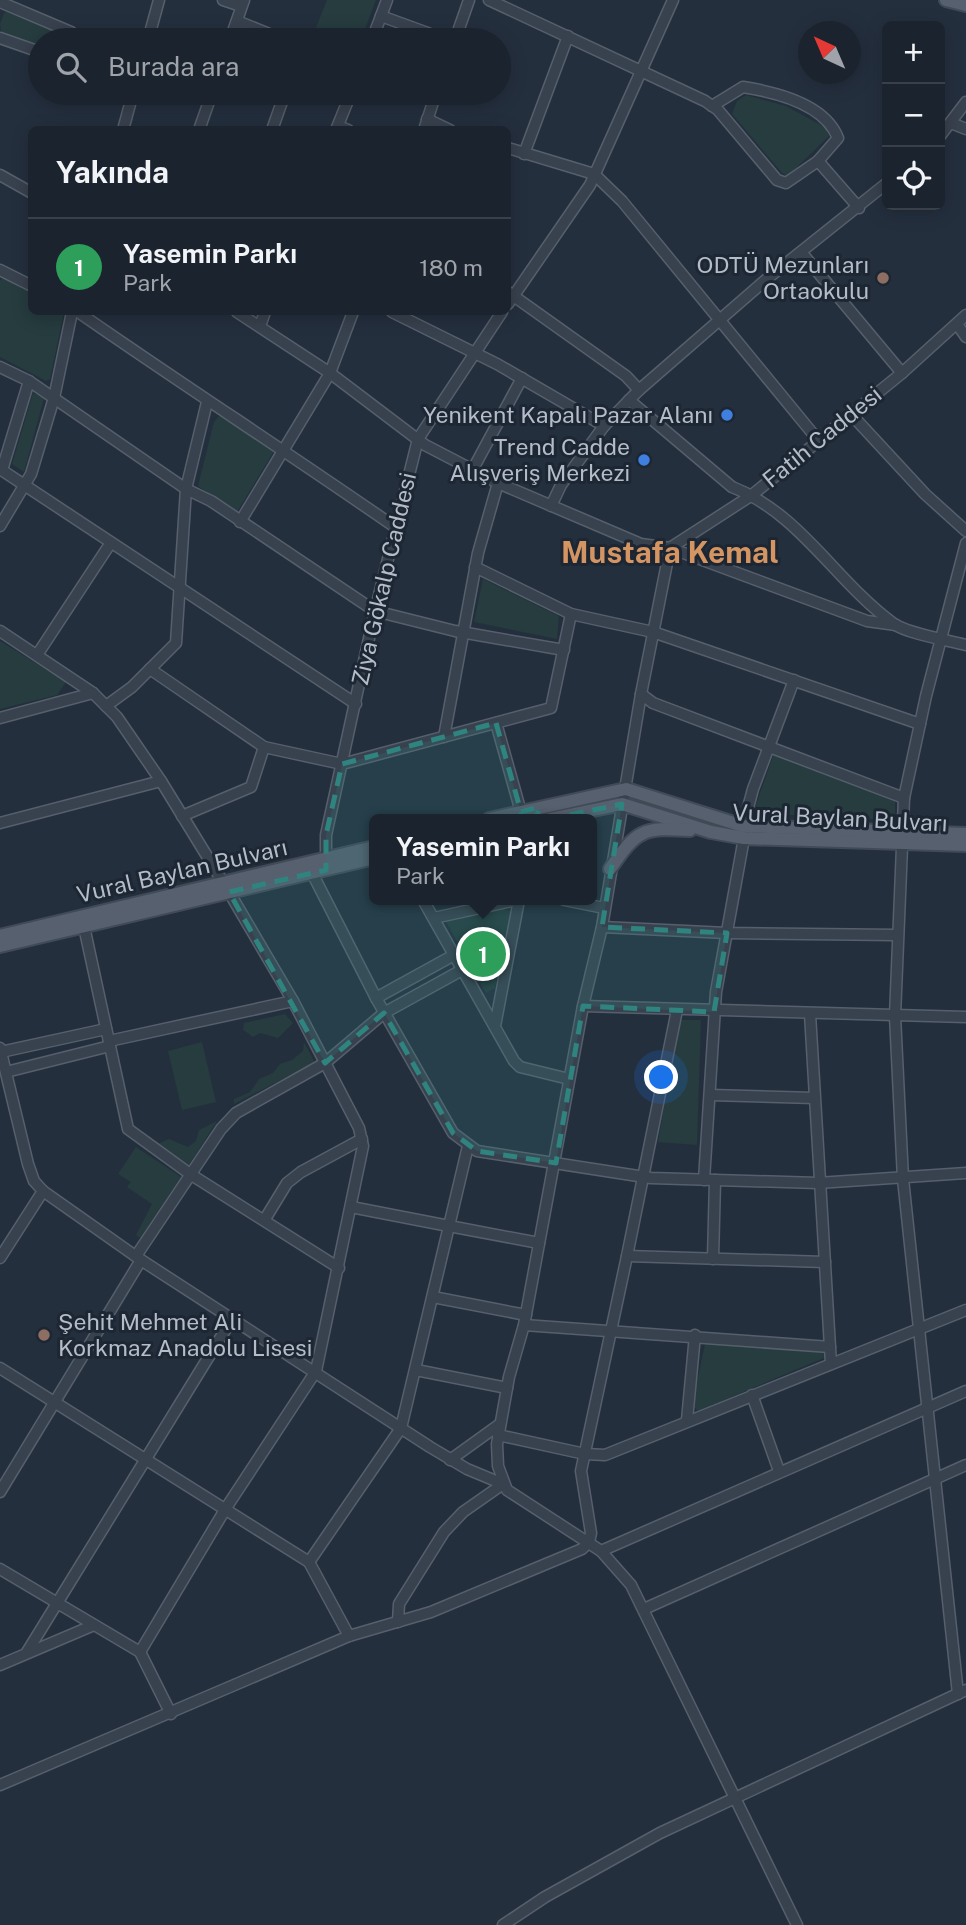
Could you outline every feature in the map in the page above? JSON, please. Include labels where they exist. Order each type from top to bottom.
[{"type":"main road","points":[[946,0],[966,5]]},
{"type":"main road","name":"Vural Baylan Bulvarı","points":[[510,814],[522,811],[538,813],[626,789],[743,832]]},
{"type":"main road","name":"Vural Baylan Bulvarı","points":[[574,814],[622,804],[710,832],[901,837],[966,834]]},
{"type":"main road","points":[[610,869],[634,837],[646,832],[660,829],[710,832]]},
{"type":"main road","name":"Vural Baylan Bulvarı","points":[[901,837],[966,845]]},
{"type":"main road","name":"Vural Baylan Bulvarı","points":[[327,864],[369,849]]},
{"type":"main road","name":"Vural Baylan Bulvarı","points":[[0,936],[83,921],[327,864],[369,860]]},
{"type":"main road","name":"Vural Baylan Bulvarı","points":[[0,946],[83,921]]},
{"type":"street","points":[[151,28],[159,0]]},
{"type":"street","points":[[223,0],[243,3],[234,28]]},
{"type":"street","points":[[376,28],[387,0]]},
{"type":"street","points":[[459,28],[469,0]]},
{"type":"street","points":[[488,0],[641,70],[712,106],[777,180],[786,183],[818,160],[838,138],[830,122],[800,103],[765,90],[743,87],[712,106]]},
{"type":"street","points":[[511,296],[557,235],[594,174],[673,0]]},
{"type":"street","points":[[0,3],[61,28]]},
{"type":"street","points":[[381,16],[414,28]]},
{"type":"street","points":[[237,21],[254,28]]},
{"type":"street","points":[[524,154],[568,36]]},
{"type":"street","points":[[0,38],[28,48]]},
{"type":"street","points":[[945,130],[966,102]]},
{"type":"street","points":[[124,126],[130,105]]},
{"type":"street","points":[[201,126],[208,105]]},
{"type":"street","points":[[273,126],[281,105]]},
{"type":"street","points":[[342,126],[348,105]]},
{"type":"street","points":[[425,124],[432,105]]},
{"type":"street","points":[[951,123],[966,129]]},
{"type":"street","points":[[511,149],[594,174],[622,201],[818,440]]},
{"type":"street","points":[[818,160],[859,208]]},
{"type":"street","points":[[0,175],[28,191]]},
{"type":"street","points":[[551,506],[561,485],[604,426],[639,390],[801,252],[882,187]]},
{"type":"street","points":[[801,252],[902,373]]},
{"type":"street","points":[[0,270],[28,284]]},
{"type":"street","points":[[511,298],[626,376],[639,390]]},
{"type":"street","points":[[1,523],[24,486],[54,398],[71,315]]},
{"type":"street","points":[[82,315],[395,527]]},
{"type":"street","points":[[242,315],[330,373],[418,439],[498,483],[641,544],[670,548],[867,621],[897,625],[966,645]]},
{"type":"street","points":[[260,326],[264,315]]},
{"type":"street","points":[[240,522],[330,373],[352,315]]},
{"type":"street","points":[[398,315],[522,378],[604,426]]},
{"type":"street","name":"Ziya Gökalp Caddesi","points":[[327,864],[326,835],[375,611],[418,439],[500,315]]},
{"type":"street","name":"Fatih Caddesi","points":[[670,548],[752,495],[902,373],[966,315]]},
{"type":"street","points":[[957,324],[966,337]]},
{"type":"street","points":[[0,367],[29,381],[186,489],[375,611],[462,632],[564,650]]},
{"type":"street","points":[[473,469],[522,378]]},
{"type":"street","points":[[29,381],[1,470],[356,704]]},
{"type":"street","points":[[629,400],[732,487],[752,495],[783,515],[841,577],[897,625]]},
{"type":"street","points":[[106,706],[176,643],[186,489],[207,402]]},
{"type":"street","points":[[850,413],[925,494],[966,531]]},
{"type":"street","points":[[444,737],[475,567],[498,483]]},
{"type":"street","points":[[503,1925],[545,1897],[660,1833],[736,1800],[962,1692],[934,1479],[903,1179],[895,1016],[904,798],[966,543]]},
{"type":"street","points":[[37,655],[110,544]]},
{"type":"street","points":[[670,548],[641,694],[602,927],[583,1006],[525,1320],[500,1423],[497,1455],[503,1483],[513,1496],[589,1542],[625,1575],[797,1925]]},
{"type":"street","points":[[475,567],[571,614],[653,632],[920,724]]},
{"type":"street","points":[[150,669],[264,747],[342,764],[551,708],[571,614]]},
{"type":"street","points":[[0,631],[93,693],[106,706],[161,781],[293,1002],[362,1139],[363,1146],[316,1371],[226,1508],[140,1653]]},
{"type":"street","points":[[704,1180],[714,1012],[743,832],[769,747],[794,680]]},
{"type":"street","points":[[0,718],[93,693]]},
{"type":"street","points":[[641,694],[653,703],[904,798]]},
{"type":"street","points":[[496,723],[522,811]]},
{"type":"street","points":[[182,816],[251,788],[264,747]]},
{"type":"street","points":[[0,823],[161,781]]},
{"type":"street","points":[[309,868],[384,1013],[453,1133],[477,1151],[645,1178],[818,1183],[966,1173]]},
{"type":"street","points":[[427,905],[520,1066],[569,1079]]},
{"type":"street","points":[[434,918],[494,905]]},
{"type":"street","points":[[495,1027],[516,905]]},
{"type":"street","points":[[589,905],[604,908]]},
{"type":"street","points":[[83,921],[128,1129],[190,1174],[265,1219],[338,1268]]},
{"type":"street","points":[[602,927],[727,933],[897,935]]},
{"type":"street","points":[[376,998],[454,954]]},
{"type":"street","points":[[0,1492],[190,1174],[236,1113],[325,1063],[384,1013],[463,970]]},
{"type":"street","points":[[6,1072],[110,1043],[293,1002]]},
{"type":"street","points":[[583,1006],[714,1012],[966,1017]]},
{"type":"street","points":[[0,1785],[349,1636],[431,1612],[571,1556],[589,1542],[591,1525],[580,1479],[645,1178],[677,1010]]},
{"type":"street","points":[[810,1014],[818,1183],[831,1364]]},
{"type":"street","points":[[106,1029],[1,1056],[34,1181],[43,1191],[139,1258],[450,1460],[503,1483]]},
{"type":"street","points":[[710,1095],[814,1098]]},
{"type":"street","points":[[0,1111],[13,1108]]},
{"type":"street","points":[[265,1219],[287,1183],[301,1172],[362,1139]]},
{"type":"street","points":[[309,1562],[401,1428],[468,1146]]},
{"type":"street","points":[[713,1259],[715,1180]]},
{"type":"street","points":[[1,1255],[43,1191]]},
{"type":"street","points":[[351,1207],[539,1242]]},
{"type":"street","points":[[627,1256],[825,1262]]},
{"type":"street","points":[[433,1297],[525,1320],[610,1333],[695,1335],[830,1347]]},
{"type":"street","points":[[498,1435],[585,1454],[605,1455],[966,1310]]},
{"type":"street","points":[[27,1653],[232,1319]]},
{"type":"street","points":[[687,1420],[695,1335]]},
{"type":"street","points":[[0,1368],[309,1562],[349,1636]]},
{"type":"street","points":[[416,1370],[507,1388]]},
{"type":"street","points":[[601,1551],[966,1391]]},
{"type":"street","points":[[752,1395],[779,1471]]},
{"type":"street","points":[[450,1460],[500,1423]]},
{"type":"street","points":[[644,1609],[966,1465]]},
{"type":"street","points":[[398,1622],[399,1604],[444,1532],[463,1512],[503,1483]]},
{"type":"street","points":[[0,1569],[140,1653],[171,1714]]},
{"type":"street","points":[[0,1665],[94,1625]]},
{"type":"highlighted area","points":[[496,723],[521,812],[539,807],[536,822],[622,804],[602,927],[727,933],[714,1012],[583,1006],[556,1163],[477,1151],[453,1133],[384,1013],[325,1063],[229,892],[326,870],[326,835],[342,764]]},
{"type":"green space","points":[[327,0],[376,0],[366,28],[316,28]]},
{"type":"green space","points":[[9,11],[49,28],[28,28],[28,42],[1,32],[0,24],[4,13]]},
{"type":"green space","points":[[746,95],[786,106],[828,129],[829,136],[788,176],[782,173],[732,114],[737,101]]},
{"type":"green space","points":[[4,278],[28,291],[28,315],[63,315],[50,379],[46,381],[0,357],[0,280]]},
{"type":"green space","points":[[33,393],[44,398],[24,472],[12,464]]},
{"type":"green space","points":[[220,415],[274,451],[237,512],[198,486],[214,422]]},
{"type":"green space","points":[[483,579],[559,616],[557,639],[474,622]]},
{"type":"green space","points":[[0,641],[66,682],[57,695],[0,709]]},
{"type":"green space","points":[[774,753],[895,799],[895,816],[889,820],[753,813]]},
{"type":"green space","points":[[499,908],[512,911],[495,988],[486,993],[445,920]]},
{"type":"green space","points":[[285,1014],[293,1023],[278,1038],[260,1033],[253,1037],[243,1030],[244,1023]]},
{"type":"green space","points":[[679,1020],[701,1020],[697,1145],[658,1142]]},
{"type":"green space","points":[[202,1042],[216,1102],[182,1110],[168,1051]]},
{"type":"green space","points":[[304,1042],[314,1061],[312,1064],[234,1104],[234,1099],[250,1092],[259,1079],[273,1073],[280,1064],[292,1060],[303,1051]]},
{"type":"green space","points":[[217,1121],[189,1165],[157,1144],[169,1139],[188,1147],[196,1141],[199,1130]]},
{"type":"green space","points":[[136,1147],[181,1177],[140,1238],[136,1235],[152,1204],[127,1187],[131,1182],[118,1174]]},
{"type":"green space","points":[[705,1344],[823,1349],[824,1358],[698,1411],[692,1405]]},
{"type":"place","name":"ODTÜ Mezunları Ortaokulu","points":[[883,278]]},
{"type":"place","name":"Yenikent Kapalı Pazar Alanı","points":[[727,415]]},
{"type":"place","name":"Trend Cadde Alışveriş Merkezi","points":[[644,460]]},
{"type":"place","name":"Yasemin Parkı","points":[[483,954]]},
{"type":"place","name":"Şehit Mehmet Ali Korkmaz Anadolu Lisesi","points":[[44,1335]]},
{"type":"district","name":"Mustafa Kemal","points":[[670,553]]}]
